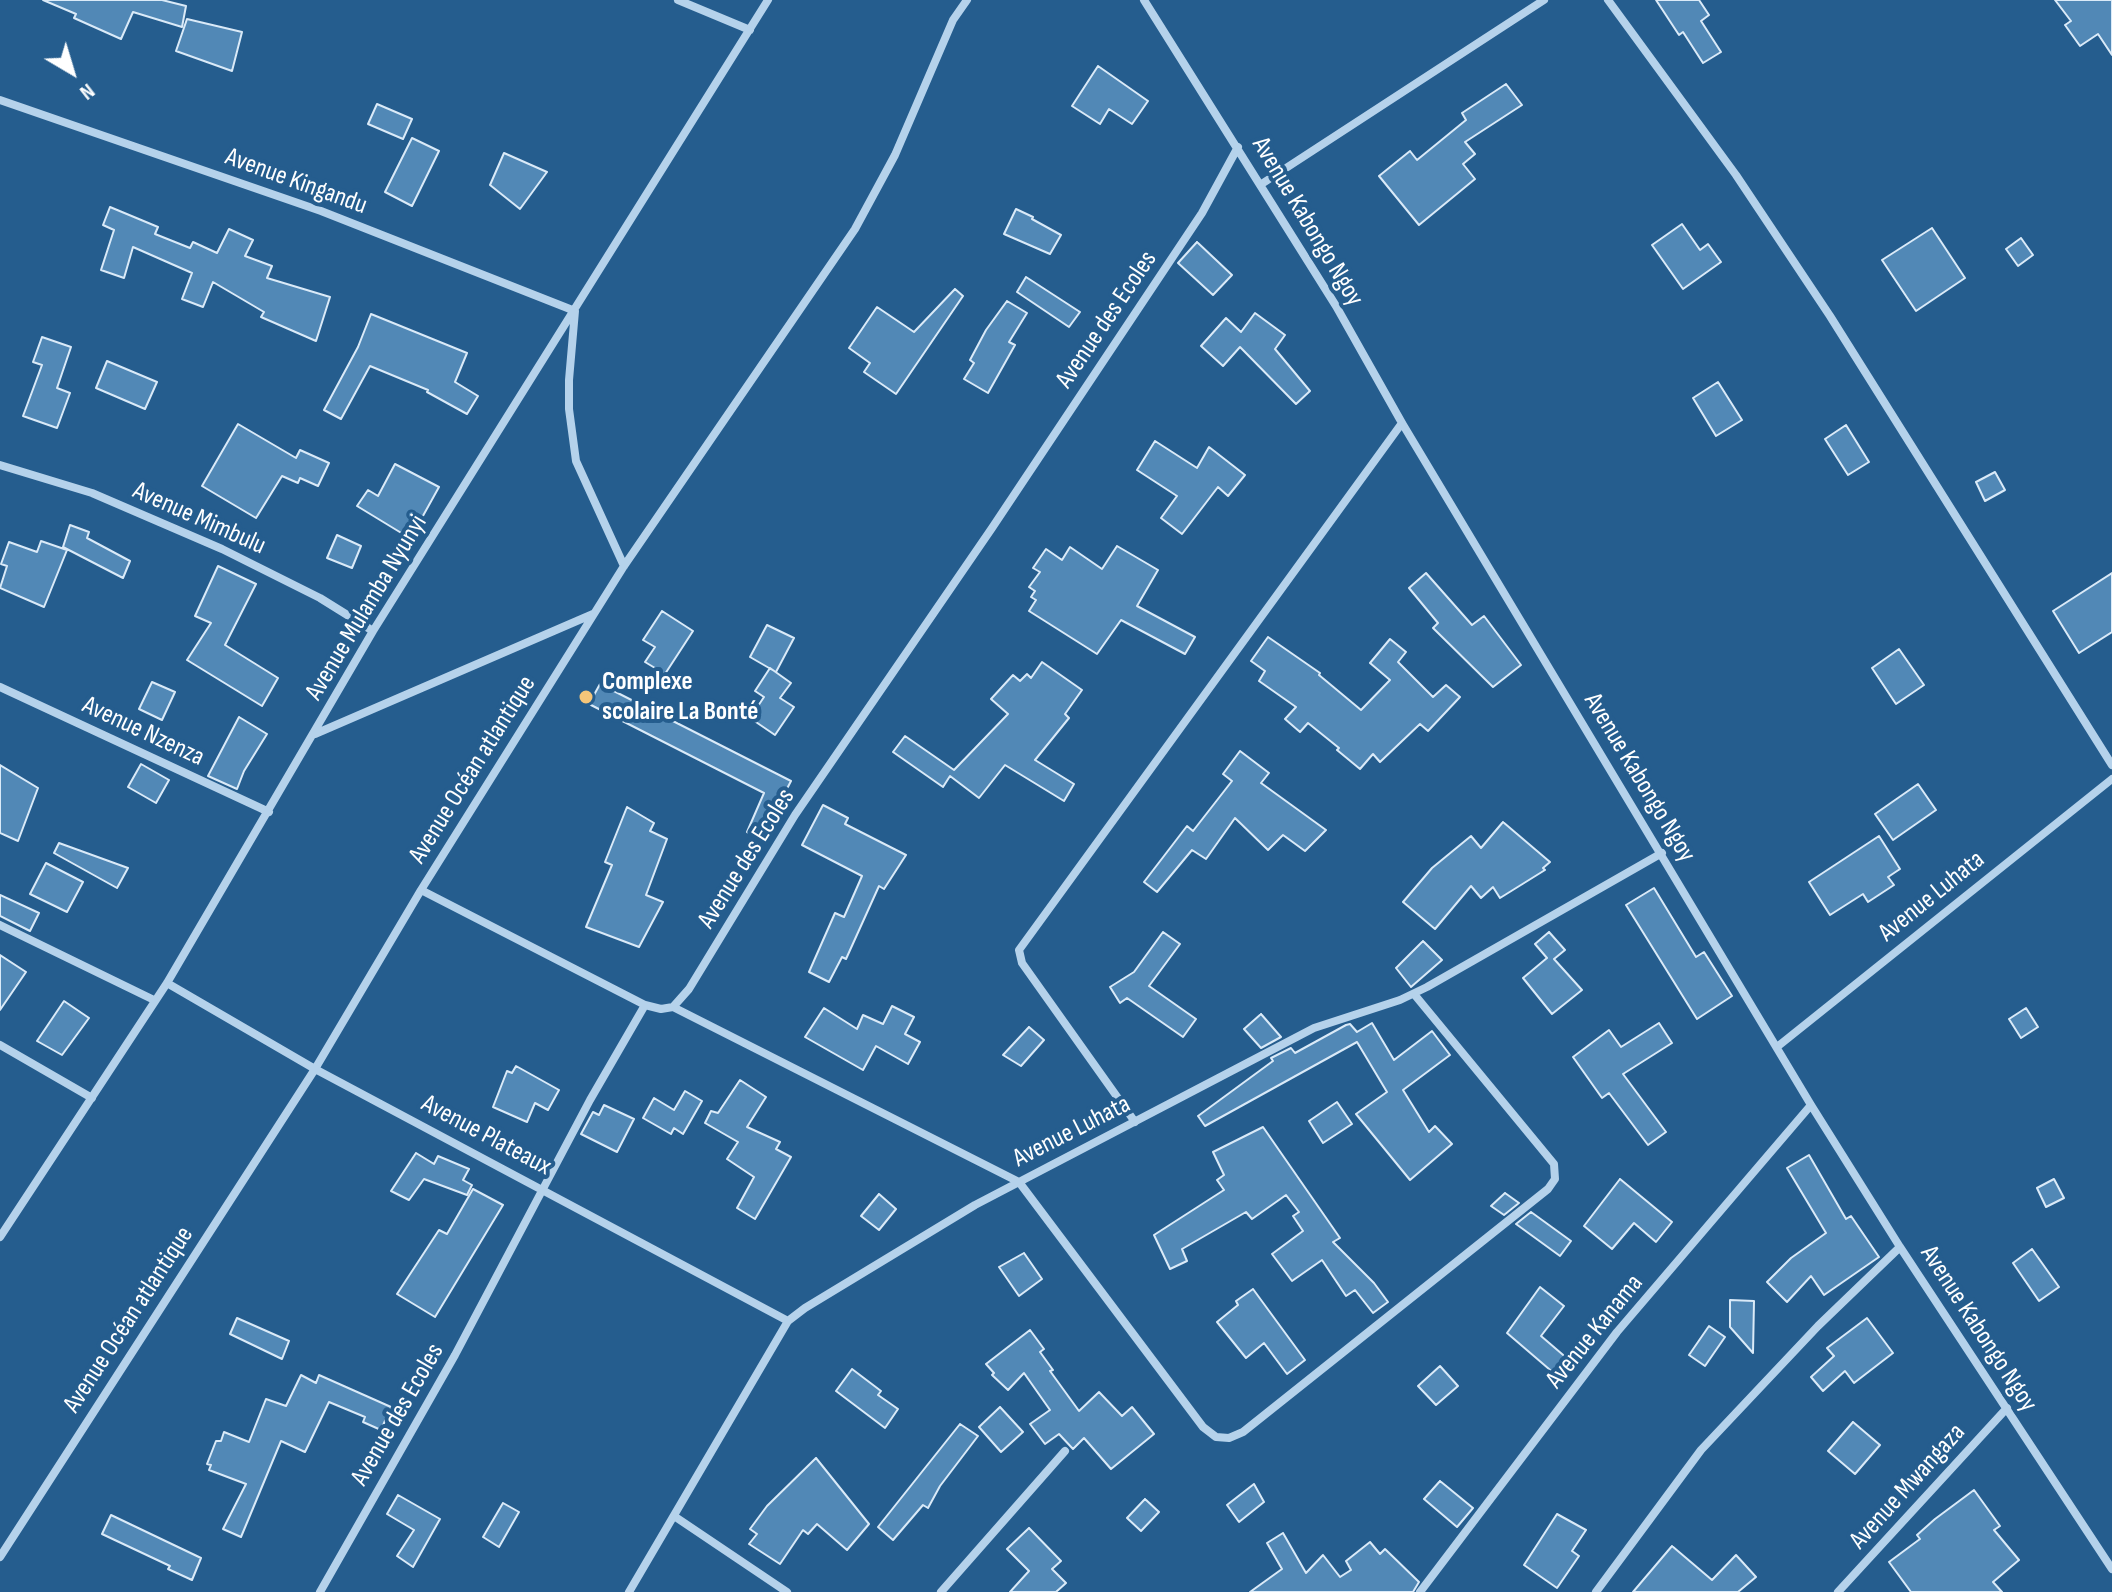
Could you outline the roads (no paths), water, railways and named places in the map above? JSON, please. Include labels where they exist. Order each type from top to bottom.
[{"type":"street","points":[[678,0],[750,30]]},
{"type":"street","name":"Avenue Mulamba Nyunyi","points":[[0,1237],[167,983],[373,631],[768,0]]},
{"type":"street","name":"Avenue Océan atlantique","points":[[0,1557],[315,1069],[421,890],[624,566],[855,229],[895,155],[953,20],[967,0]]},
{"type":"street","name":"Avenue Kabongo Ngoy","points":[[1144,0],[1336,306],[1402,423],[1811,1105],[1900,1247],[2112,1569]]},
{"type":"street","points":[[1260,185],[1544,0]]},
{"type":"street","points":[[1608,0],[1736,175],[1830,316],[2112,765]]},
{"type":"street","name":"Avenue Kingandu","points":[[0,100],[321,211],[575,311]]},
{"type":"street","name":"Avenue des Ecoles","points":[[673,1007],[702,971],[795,815],[992,528],[1202,213],[1238,147]]},
{"type":"street","points":[[575,311],[569,380],[570,421],[576,461],[624,566]]},
{"type":"street","points":[[1135,1122],[1022,963],[1019,950],[1402,423]]},
{"type":"street","name":"Avenue Mimbulu","points":[[0,465],[92,493],[222,549],[320,598],[373,631]]},
{"type":"street","points":[[313,734],[594,614]]},
{"type":"street","name":"Avenue Nzenza","points":[[0,687],[269,812]]},
{"type":"street","name":"Avenue Luhata","points":[[1777,1047],[2112,779]]},
{"type":"street","name":"Avenue Luhata","points":[[629,1592],[788,1321],[975,1205],[1314,1028],[1414,994],[1662,853]]},
{"type":"street","points":[[421,890],[645,1005],[661,1009],[673,1007],[1019,1182],[1203,1427],[1216,1437],[1229,1438],[1243,1432],[1548,1189],[1555,1179],[1554,1164],[1414,994]]},
{"type":"street","points":[[0,925],[154,1000]]},
{"type":"street","name":"Avenue Plateaux","points":[[167,983],[315,1069],[788,1321]]},
{"type":"street","name":"Avenue des Ecoles","points":[[320,1592],[455,1355],[542,1189],[645,1005]]},
{"type":"street","points":[[0,1045],[92,1098]]},
{"type":"street","name":"Avenue Kanama","points":[[1420,1592],[1617,1332],[1811,1105]]},
{"type":"street","points":[[1596,1592],[1701,1450],[1818,1326],[1900,1247]]},
{"type":"street","name":"Avenue Mwangaza","points":[[1838,1592],[2007,1408]]},
{"type":"street","points":[[941,1592],[1065,1451]]},
{"type":"street","points":[[674,1516],[787,1592]]},
{"type":"place","name":"Complexe scolaire La Bonté","points":[[586,697]]}]
